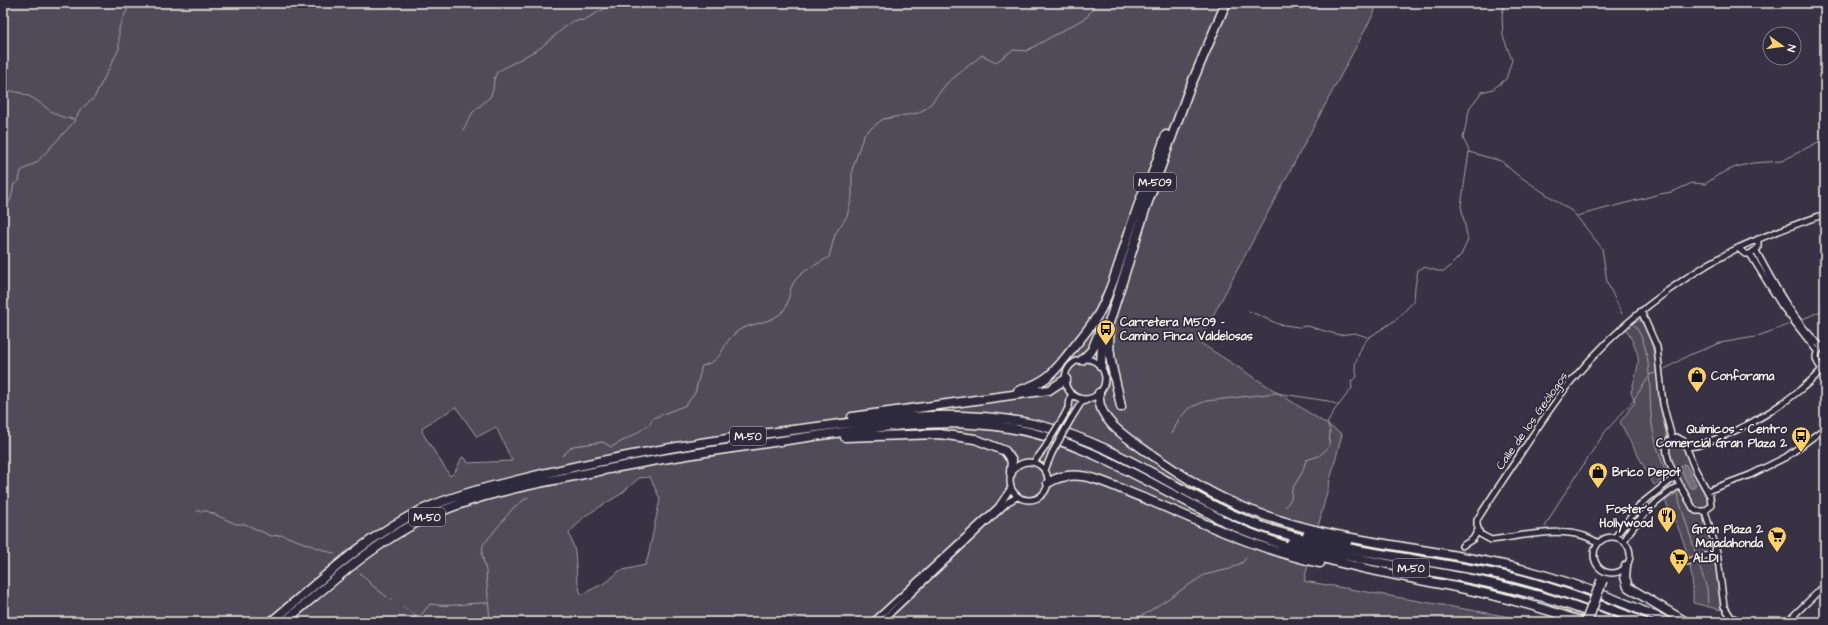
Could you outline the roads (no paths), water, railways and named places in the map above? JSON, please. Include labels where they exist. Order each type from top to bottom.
[{"type":"highway","name":"M-509","points":[[1082,360],[1092,350],[1098,339],[1120,266],[1155,166],[1184,88],[1220,3]]},
{"type":"highway","name":"M-509","points":[[1101,366],[1102,345],[1121,280],[1186,98],[1226,3]]},
{"type":"highway","points":[[994,399],[1036,386],[1045,380],[1053,373],[1090,327],[1107,296],[1139,201],[1155,166]]},
{"type":"highway","points":[[1121,280],[1108,342],[1121,406]]},
{"type":"highway","points":[[729,438],[781,427],[994,399],[1049,390],[1066,379]]},
{"type":"highway","points":[[1099,392],[1098,402],[1100,408],[1122,434],[1160,460],[1221,498],[1273,518],[1322,532],[1487,561],[1560,580],[1616,600],[1668,622]]},
{"type":"highway","name":"M-50","points":[[271,622],[339,565],[380,534],[402,520],[443,501],[482,489],[603,460],[729,438],[842,424],[939,415],[977,415],[1011,419],[1045,426],[1108,449],[1182,490],[1273,531],[1320,544],[1520,580],[1609,608],[1643,622]]},
{"type":"highway","name":"M-50","points":[[284,622],[344,572],[385,541],[446,509],[469,501],[544,482],[680,455],[836,433],[922,425],[977,424],[1010,428],[1042,435],[1098,455],[1209,513],[1278,539],[1318,550],[1475,580],[1518,590],[1614,622]]},
{"type":"highway","points":[[738,447],[761,447],[833,438],[939,434],[975,439],[1001,448],[1010,457],[1011,473]]},
{"type":"highway","points":[[1048,483],[1057,477],[1063,476],[1095,479],[1208,526],[1287,554],[1354,570],[1398,576]]},
{"type":"highway","points":[[1209,513],[1234,526],[1316,557],[1354,567],[1515,601],[1584,622]]},
{"type":"highway","points":[[1248,520],[1321,538],[1431,551]]},
{"type":"highway","points":[[1626,566],[1625,577],[1628,587],[1686,622]]},
{"type":"street","name":"Calle de los Geólogos","points":[[1462,546],[1473,540],[1478,530],[1478,520],[1481,513],[1554,404],[1592,358],[1641,311],[1704,267],[1738,248],[1825,214]]},
{"type":"street","points":[[1738,248],[1745,254],[1750,254],[1758,248],[1758,239]]},
{"type":"street","points":[[1756,251],[1786,303],[1803,326],[1824,347],[1817,351]]},
{"type":"street","points":[[1686,446],[1695,447],[1739,430],[1762,418],[1824,371],[1817,363],[1817,351],[1782,306],[1750,254]]},
{"type":"street","points":[[1641,311],[1657,347],[1663,404],[1672,438]]},
{"type":"street","points":[[1082,360],[1095,362],[1101,366]]},
{"type":"street","name":"M-509","points":[[1066,379],[1072,364],[1082,360]]},
{"type":"street","name":"M-509","points":[[1099,392],[1102,390],[1105,380],[1105,374],[1101,366]]},
{"type":"street","points":[[1034,462],[1044,449],[1069,406],[1071,393],[1066,379]]},
{"type":"street","points":[[1045,470],[1034,462],[1018,465],[1011,473],[1011,488],[1017,497],[1027,501],[1043,495],[1048,483],[1045,470],[1071,419],[1081,403],[1099,392]]},
{"type":"street","points":[[1071,393],[1076,397],[1087,400]]},
{"type":"street","points":[[1708,491],[1750,475],[1786,457],[1825,428]]},
{"type":"street","points":[[1672,438],[1681,438],[1686,446],[1695,469],[1708,491],[1711,501],[1711,506],[1705,511],[1696,511],[1692,508],[1676,477],[1666,450],[1666,445],[1672,438]]},
{"type":"street","points":[[1615,537],[1641,504],[1676,477]]},
{"type":"street","points":[[1624,541],[1637,521],[1648,509],[1680,485]]},
{"type":"street","points":[[873,622],[998,507],[1011,488]]},
{"type":"street","points":[[881,622],[1008,502],[1017,497]]},
{"type":"street","points":[[1705,511],[1717,552],[1724,606],[1731,617],[1744,622]]},
{"type":"street","points":[[1478,530],[1485,538],[1491,540],[1563,532],[1581,534],[1598,543]]},
{"type":"street","points":[[1615,537],[1624,541],[1630,554],[1626,566],[1620,571],[1610,573],[1601,570],[1596,564],[1594,558],[1594,550],[1598,543],[1606,538],[1615,537]]},
{"type":"street","points":[[1686,562],[1717,552]]},
{"type":"street","points":[[1589,622],[1602,580],[1601,570]]},
{"type":"street","points":[[1584,622],[1602,580],[1610,573]]},
{"type":"street","points":[[1787,622],[1825,585]]},
{"type":"waterway","points":[[3,211],[11,199],[14,184],[19,181],[21,171],[37,162],[73,123],[81,109],[94,98],[119,49],[119,28],[130,3]]},
{"type":"waterway","points":[[463,130],[473,112],[490,97],[497,72],[540,48],[572,21],[584,20],[615,3]]},
{"type":"waterway","points":[[562,456],[573,446],[603,442],[611,447],[650,424],[653,418],[686,405],[695,393],[702,366],[715,360],[733,335],[743,328],[768,321],[783,311],[786,307],[790,290],[797,278],[805,271],[829,257],[835,234],[847,216],[852,197],[852,170],[864,134],[883,119],[918,113],[928,107],[947,83],[982,55],[996,62],[1013,50],[1026,51],[1087,17],[1096,3]]},
{"type":"waterway","points":[[1469,151],[1463,138],[1470,107],[1482,92],[1493,89],[1506,79],[1512,60],[1503,36],[1502,16],[1504,3]]},
{"type":"waterway","points":[[3,86],[8,90],[33,98],[60,116],[75,119]]},
{"type":"waterway","points":[[1577,216],[1672,192],[1692,183],[1705,184],[1718,175],[1736,167],[1753,163],[1782,161],[1818,142],[1825,141]]},
{"type":"waterway","points":[[1469,152],[1501,161],[1516,174],[1573,212],[1602,248],[1607,282],[1622,314]]},
{"type":"waterway","points":[[1285,507],[1291,499],[1292,489],[1302,473],[1306,460],[1319,456],[1329,447],[1330,430],[1327,424],[1334,411],[1352,388],[1351,381],[1357,377],[1355,364],[1362,346],[1368,338],[1397,319],[1414,301],[1418,270],[1424,267],[1438,271],[1445,271],[1461,255],[1468,240],[1461,206],[1469,152]]},
{"type":"waterway","points":[[1803,319],[1825,309]]},
{"type":"waterway","points":[[1249,311],[1278,324],[1298,327],[1307,326],[1339,335],[1355,333],[1367,337]]},
{"type":"waterway","points":[[1665,369],[1687,356],[1720,343],[1755,337],[1791,324]]},
{"type":"waterway","points":[[1634,325],[1645,346],[1649,372],[1653,430],[1667,474]]},
{"type":"waterway","points":[[1649,375],[1655,373]]},
{"type":"waterway","points":[[1545,527],[1555,508],[1605,432],[1633,401],[1648,378]]},
{"type":"waterway","points":[[1172,434],[1179,419],[1189,408],[1206,401],[1276,393],[1328,401],[1338,405]]},
{"type":"waterway","points":[[1677,494],[1696,554]]},
{"type":"waterway","points":[[490,622],[486,571],[482,554],[483,545],[513,508],[528,497]]},
{"type":"waterway","points":[[197,511],[207,511],[236,524],[245,524],[271,536],[282,535],[335,554]]},
{"type":"waterway","points":[[1128,622],[1145,614],[1204,575],[1230,569],[1243,562],[1247,556]]},
{"type":"waterway","points":[[1698,562],[1707,588],[1708,605]]},
{"type":"waterway","points":[[360,573],[387,597]]},
{"type":"waterway","points":[[403,607],[417,616],[421,615],[430,604],[452,605],[489,603]]},
{"type":"waterway","points":[[409,622],[416,616]]},
{"type":"waterway","points":[[518,620],[522,622]]},
{"type":"place","name":"Carretera M509 - Camino Finca Valdelosas","points":[[1106,346]]},
{"type":"place","name":"Conforama","points":[[1697,393]]},
{"type":"place","name":"Químicos - Centro Comercial Gran Plaza 2","points":[[1801,453]]},
{"type":"place","name":"Brico Depot","points":[[1598,489]]},
{"type":"place","name":"Foster's Hollywood","points":[[1667,533]]},
{"type":"place","name":"Gran Plaza 2 Majadahonda","points":[[1777,553]]},
{"type":"place","name":"ALDI","points":[[1679,575]]}]
